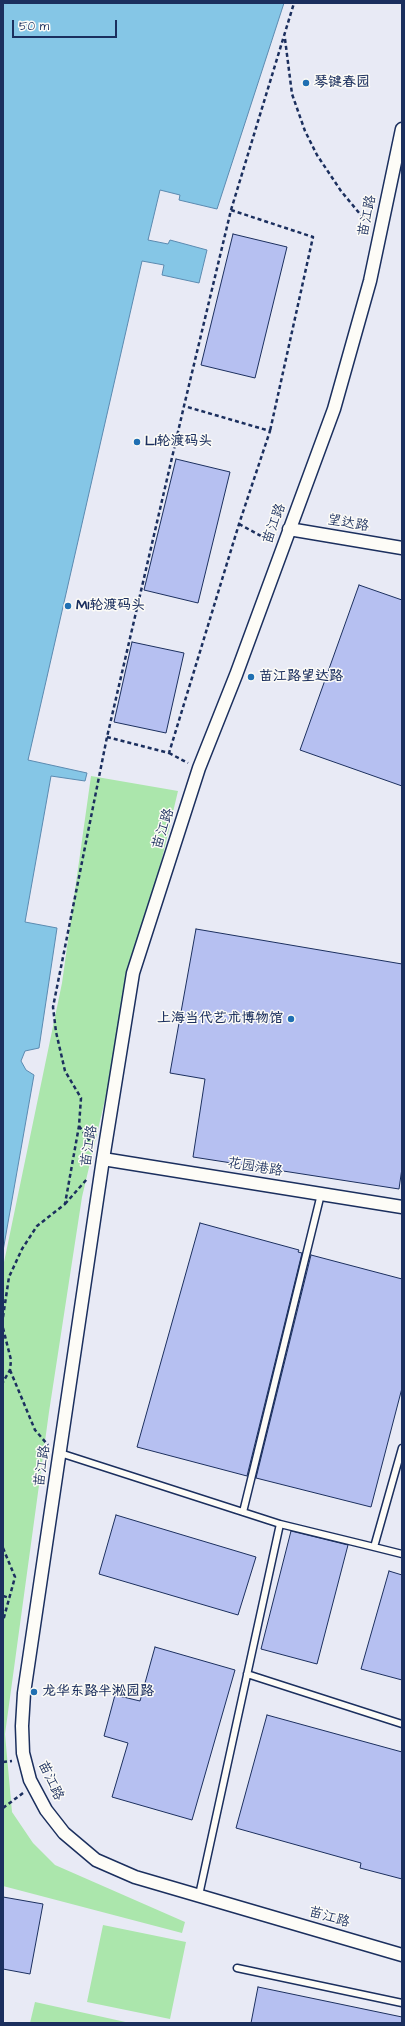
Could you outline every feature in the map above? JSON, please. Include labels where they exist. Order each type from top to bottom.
[{"type":"street","name":"苗江路","points":[[402,129],[370,281],[334,410],[236,675],[199,768],[133,973],[103,1159],[24,1693],[22,1726],[23,1753],[34,1786],[46,1810],[64,1833],[96,1860],[135,1877],[402,1955]]},
{"type":"street","name":"望达路","points":[[289,529],[402,548]]},
{"type":"street","name":"花园港路","points":[[103,1159],[402,1207]]},
{"type":"lane","points":[[243,1512],[321,1194]]},
{"type":"lane","points":[[374,1547],[402,1448]]},
{"type":"lane","points":[[60,1454],[280,1524],[402,1554]]},
{"type":"lane","points":[[200,1895],[280,1524]]},
{"type":"lane","points":[[247,1674],[402,1724]]},
{"type":"lane","points":[[237,1968],[402,2003]]},
{"type":"path","points":[[65,1204],[78,1126],[81,1098],[65,1071],[56,1032],[53,1007],[107,737],[231,210],[294,3]]},
{"type":"path","points":[[284,37],[292,94],[308,137],[317,155],[341,191],[360,214],[380,229]]},
{"type":"path","points":[[169,754],[239,524],[270,432],[313,237],[231,210]]},
{"type":"path","points":[[184,406],[270,432]]},
{"type":"path","points":[[239,524],[283,547]]},
{"type":"path","points":[[107,737],[169,754],[199,768]]},
{"type":"path","points":[[78,1126],[103,1159]]},
{"type":"path","points":[[3,1317],[9,1277],[22,1249],[37,1226],[65,1204],[89,1176]]},
{"type":"path","points":[[3,1328],[11,1360],[10,1370],[3,1382]]},
{"type":"path","points":[[10,1370],[35,1430],[60,1454]]},
{"type":"path","points":[[3,1548],[15,1576],[3,1621]]},
{"type":"path","points":[[3,1596],[10,1598]]},
{"type":"path","points":[[3,1808],[34,1786]]},
{"type":"green space","points":[[91,776],[178,791],[82,1197],[49,1412],[5,1734],[12,1812],[33,1843],[55,1865],[185,1922],[182,1933],[3,1886],[3,1267],[62,983]]},
{"type":"green space","points":[[103,1925],[186,1942],[170,2019],[87,2002]]},
{"type":"green space","points":[[35,2002],[130,2023],[30,2023]]},
{"type":"water","points":[[3,3],[284,3],[217,209],[179,200],[180,195],[160,190],[148,240],[168,244],[170,240],[207,250],[199,283],[162,275],[164,265],[142,261],[28,760],[87,773],[85,781],[51,776],[25,922],[57,928],[39,1048],[25,1051],[21,1061],[26,1070],[34,1075],[3,1251]]},
{"type":"building","points":[[233,234],[287,247],[255,378],[201,365]]},
{"type":"building","points":[[176,459],[230,472],[198,603],[144,590]]},
{"type":"building","points":[[359,585],[402,600],[402,786],[300,750]]},
{"type":"building","points":[[132,642],[184,653],[166,733],[114,722]]},
{"type":"building","name":"上海当代艺术博物馆","points":[[196,929],[402,964],[402,1168],[399,1189],[193,1157],[205,1079],[170,1073]]},
{"type":"building","points":[[200,1223],[299,1250],[298,1252],[302,1253],[247,1476],[137,1447]]},
{"type":"building","points":[[311,1255],[402,1279],[402,1388],[371,1507],[256,1478]]},
{"type":"building","points":[[116,1515],[256,1557],[238,1615],[99,1574]]},
{"type":"building","points":[[291,1531],[348,1545],[317,1664],[261,1649]]},
{"type":"building","points":[[389,1571],[402,1575],[402,1680],[361,1669]]},
{"type":"building","points":[[155,1647],[235,1670],[192,1820],[112,1797],[128,1743],[104,1736],[115,1695],[140,1701]]},
{"type":"building","points":[[267,1715],[402,1752],[402,1879],[360,1868],[361,1863],[236,1828]]},
{"type":"building","points":[[3,1897],[43,1904],[30,1974],[3,1969]]},
{"type":"building","points":[[258,1987],[402,2017],[402,2023],[251,2023]]},
{"type":"place","name":"琴键春园","points":[[306,83]]},
{"type":"place","name":"L1轮渡码头","points":[[137,442]]},
{"type":"place","name":"M1轮渡码头","points":[[68,606]]},
{"type":"place","name":"苗江路望达路","points":[[251,677]]},
{"type":"place","name":"上海当代艺术博物馆","points":[[291,1019]]},
{"type":"place","name":"龙华东路半淞园路","points":[[34,1692]]}]
